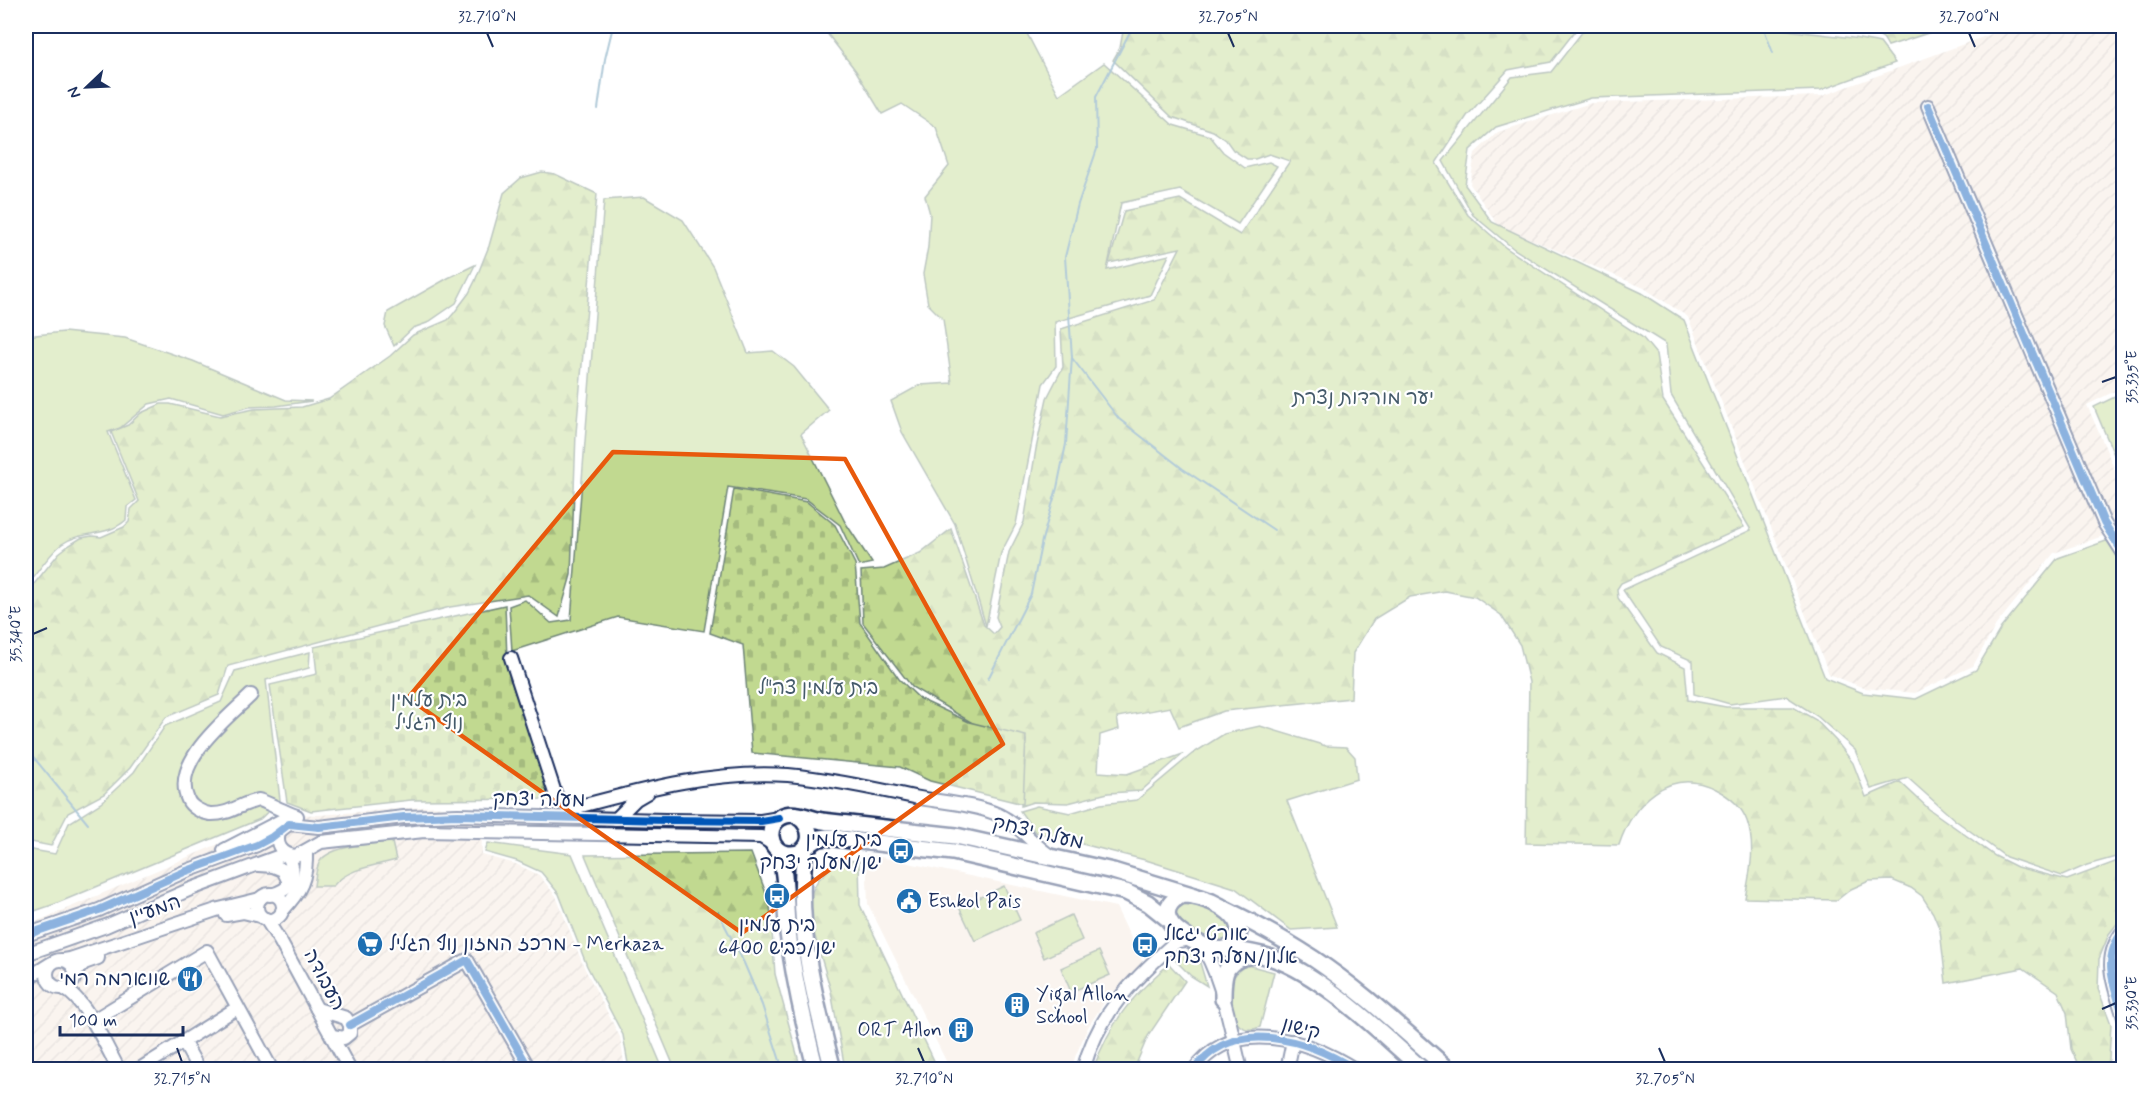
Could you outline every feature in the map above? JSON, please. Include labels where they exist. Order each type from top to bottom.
[{"type":"main road","points":[[816,1070],[792,968],[783,866],[771,839],[772,828],[779,818],[791,815],[802,819],[809,828],[801,882],[802,919],[808,965],[832,1070]]},
{"type":"main road","name":"מעלה יצחק","points":[[797,816],[814,820],[945,835],[1113,871],[1195,896],[1225,909]]},
{"type":"main road","name":"מעלה יצחק","points":[[806,847],[819,838],[827,837],[921,847],[953,852],[1126,892],[1148,903],[1196,941],[1224,949]]},
{"type":"main road","points":[[776,847],[783,853],[794,854],[806,847]]},
{"type":"main road","points":[[1169,921],[1167,910],[1173,901],[1182,895],[1195,896]]},
{"type":"main road","points":[[1224,949],[1236,941],[1239,932],[1234,916],[1225,909]]},
{"type":"main road","points":[[1225,909],[1266,929],[1315,960],[1349,985],[1449,1070]]},
{"type":"main road","points":[[1224,949],[1258,954],[1285,963],[1309,976],[1339,998],[1424,1070]]},
{"type":"main road","points":[[1221,993],[1226,969],[1230,964],[1242,957],[1258,954]]},
{"type":"street","points":[[1928,106],[2104,523],[2124,554]]},
{"type":"street","points":[[511,658],[560,804],[566,807],[580,806],[654,788],[724,777],[787,775],[987,811],[1011,822],[1035,846],[1053,858]]},
{"type":"street","points":[[251,695],[198,748],[186,776],[184,790],[189,802],[207,814],[232,811],[258,800],[298,820],[304,827],[310,837],[306,873],[294,899],[281,913],[274,919],[263,918],[257,906],[265,896],[279,899],[281,913]]},
{"type":"street","points":[[616,819],[636,799],[654,788]]},
{"type":"street","points":[[266,830],[273,818],[273,812],[267,803]]},
{"type":"street","name":"מעלה יצחק","points":[[298,820],[319,827],[404,817],[473,815],[761,821],[779,818]]},
{"type":"street","points":[[145,890],[178,871],[266,830],[280,820],[298,820]]},
{"type":"street","points":[[26,935],[99,910],[184,872],[257,845],[298,820]]},
{"type":"street","name":"מעלה יצחק","points":[[307,850],[321,842],[405,832],[458,830],[761,837],[776,847]]},
{"type":"street","points":[[280,831],[278,844],[286,854],[293,873],[288,886]]},
{"type":"street","points":[[26,954],[106,926],[191,888],[286,854],[296,856],[307,850]]},
{"type":"street","points":[[252,866],[278,867],[285,874],[288,886]]},
{"type":"street","name":"המעיין","points":[[64,960],[219,909],[280,892],[288,886]]},
{"type":"street","name":"המעיין","points":[[75,976],[80,966],[90,960],[221,916],[243,912],[263,918]]},
{"type":"street","name":"העבודה","points":[[280,941],[278,927],[281,913]]},
{"type":"street","name":"העבודה","points":[[263,918],[280,941],[350,1070]]},
{"type":"street","points":[[1083,1070],[1092,1042],[1106,1015],[1125,990],[1169,946],[1171,940],[1169,921]]},
{"type":"street","points":[[2124,930],[2114,943],[2110,960],[2124,1018]]},
{"type":"street","points":[[1162,954],[1179,941],[1196,941],[1206,951],[1221,993],[1242,1070]]},
{"type":"street","points":[[2116,990],[2114,967],[2124,941]]},
{"type":"street","points":[[1221,993],[1218,962],[1224,949]]},
{"type":"street","points":[[92,1021],[207,951],[272,1070]]},
{"type":"street","points":[[26,981],[50,964],[64,960],[70,963],[82,1004]]},
{"type":"street","points":[[350,1025],[466,960],[530,1070]]},
{"type":"street","points":[[50,964],[48,978],[58,987],[68,986],[75,976]]},
{"type":"street","points":[[26,981],[70,991],[82,1004],[119,1070]]},
{"type":"street","points":[[138,1070],[237,1008]]},
{"type":"street","points":[[317,1009],[346,1018],[350,1025],[350,1033],[344,1038],[332,1036]]},
{"type":"street","name":"קישון","points":[[1234,1041],[1272,1037],[1293,1041],[1335,1057],[1356,1070]]},
{"type":"street","points":[[183,1041],[199,1070]]},
{"type":"street","points":[[1194,1070],[1200,1061],[1215,1048],[1234,1041]]},
{"type":"street","points":[[1287,1070],[1293,1041]]},
{"type":"highlighted area","points":[[613,452],[845,459],[1003,744],[742,933],[408,698]]},
{"type":"shaded area","points":[[2013,26],[2123,26],[2123,387],[2087,405],[2123,489],[2123,529],[2054,553],[1996,625],[1973,666],[1915,693],[1864,688],[1829,674],[1688,317],[1644,288],[1498,225],[1470,184],[1475,153],[1498,132],[1591,103],[1822,96]]},
{"type":"shaded area","points":[[434,806],[481,812],[482,855],[516,864],[539,875],[556,896],[584,967],[620,1037],[625,1069],[26,1070],[26,926],[289,814],[319,815]]},
{"type":"shaded area","points":[[866,854],[1116,907],[1143,963],[1105,1001],[1088,1027],[1072,1069],[950,1069],[868,904]]},
{"type":"green space","points":[[832,26],[1023,26],[1059,95],[1104,63],[1173,125],[1210,136],[1223,152],[1245,168],[1269,162],[1277,166],[1238,224],[1180,190],[1121,203],[1107,270],[1169,255],[1150,295],[1055,322],[1056,366],[1043,384],[1016,524],[1001,553],[986,626],[955,524],[902,432],[891,401],[920,385],[952,383],[943,319],[928,304],[923,274],[928,247],[930,214],[925,196],[949,166],[936,127],[902,104],[882,114],[856,71],[826,32]]},
{"type":"green space","name":"יער מורדות נצרת","points":[[1124,26],[1579,26],[1551,62],[1508,70],[1467,116],[1436,163],[1468,215],[1506,248],[1642,337],[1656,354],[1663,400],[1744,527],[1621,583],[1617,589],[1618,598],[1657,653],[1685,667],[1688,700],[1726,707],[1793,707],[1816,720],[1837,742],[1853,763],[1866,797],[1900,782],[1929,809],[1995,856],[2017,867],[2067,880],[2123,859],[2123,916],[2109,934],[2099,959],[2098,989],[2111,1024],[2109,1059],[2105,1069],[2080,1069],[2071,1049],[2067,1013],[2058,992],[2023,968],[1946,983],[1940,930],[1922,896],[1911,888],[1892,880],[1869,881],[1851,889],[1837,900],[1745,898],[1751,860],[1750,831],[1745,816],[1738,807],[1715,789],[1698,783],[1683,782],[1655,793],[1633,815],[1619,845],[1526,843],[1529,682],[1520,645],[1501,615],[1475,597],[1445,591],[1410,597],[1374,619],[1353,653],[1351,698],[1224,711],[1179,727],[1170,707],[1117,717],[1119,729],[1100,735],[1098,772],[1127,774],[1183,754],[1141,791],[1108,793],[1068,803],[1033,802],[1021,806],[1026,740],[979,727],[912,687],[863,623],[861,571],[884,569],[920,553],[951,529],[984,625],[994,634],[1000,627],[996,617],[1009,552],[1024,522],[1047,398],[1063,367],[1061,329],[1154,300],[1180,248],[1109,263],[1124,211],[1180,199],[1240,235],[1290,161],[1269,154],[1247,159],[1233,150],[1226,140],[1213,131],[1172,117],[1113,60],[1120,48]]},
{"type":"green space","points":[[1587,26],[1771,26],[1880,43],[1895,63],[1821,90],[1591,98],[1496,127],[1470,150],[1465,185],[1492,222],[1642,293],[1684,320],[1825,678],[1863,693],[1916,699],[1976,670],[2001,628],[2058,558],[2123,535],[2123,855],[2087,865],[2062,876],[2006,857],[1955,820],[1908,778],[1871,789],[1855,750],[1817,716],[1786,696],[1730,704],[1694,694],[1693,661],[1661,647],[1623,590],[1751,530],[1671,395],[1666,344],[1514,249],[1473,215],[1443,161],[1512,77],[1551,72]]},
{"type":"green space","points":[[1803,26],[1950,26],[1888,46],[1883,38],[1868,32]]},
{"type":"green space","points":[[542,172],[555,174],[597,194],[576,433],[571,575],[559,617],[528,595],[450,607],[228,666],[219,695],[166,717],[130,768],[104,794],[68,813],[51,846],[26,841],[26,594],[59,553],[68,546],[81,538],[101,537],[124,527],[129,522],[131,509],[139,501],[111,432],[128,425],[141,413],[161,404],[220,416],[254,409],[302,407],[329,399],[390,356],[413,335],[448,320],[469,293],[475,281],[489,246],[504,193],[521,178]]},
{"type":"green space","points":[[644,197],[683,220],[713,267],[748,353],[773,351],[794,367],[829,410],[801,434],[845,522],[872,563],[859,566],[840,525],[806,499],[728,487],[704,631],[618,617],[512,651],[509,606],[525,600],[551,623],[571,620],[604,200]]},
{"type":"green space","points":[[475,265],[456,303],[427,323],[413,328],[394,346],[385,326],[388,312]]},
{"type":"green space","points":[[64,332],[125,338],[193,361],[286,400],[312,401],[249,407],[223,414],[171,399],[149,404],[120,428],[108,432],[136,500],[127,507],[126,520],[102,532],[77,537],[62,544],[47,559],[26,587],[26,336]]},
{"type":"green space","points":[[2123,393],[2123,476],[2094,407]]},
{"type":"green space","name":"בית עלמין צה\"ל","points":[[734,489],[807,502],[835,525],[855,564],[860,623],[899,679],[920,699],[969,722],[1026,736],[1023,804],[930,781],[900,767],[752,753],[743,645],[710,633]]},
{"type":"green space","name":"בית עלמין נוף הגליל","points":[[505,605],[507,659],[552,799],[411,800],[311,811],[287,802],[270,685],[317,674],[314,647]]},
{"type":"green space","points":[[310,652],[309,668],[266,680],[280,800],[260,819],[26,914],[26,849],[55,854],[69,823],[101,803],[134,772],[165,726],[221,702],[235,671]]},
{"type":"green space","points":[[1260,726],[1326,746],[1346,747],[1355,757],[1357,779],[1287,801],[1337,927],[1291,930],[1235,888],[1149,861],[1035,832],[1020,811],[1037,806],[1070,813],[1101,804],[1137,800],[1192,754],[1224,734]]},
{"type":"green space","points":[[392,842],[396,860],[354,871],[333,886],[314,886],[319,863],[332,852],[352,846]]},
{"type":"green space","points":[[488,843],[572,854],[663,1069],[629,1069],[623,1035],[587,966],[559,894],[541,872],[517,861],[485,852]]},
{"type":"green space","points":[[751,853],[770,904],[775,974],[801,1069],[675,1069],[585,855]]},
{"type":"green space","points":[[839,860],[859,861],[860,905],[938,1069],[845,1069],[831,991],[814,933],[810,896],[818,880]]},
{"type":"green space","points":[[1004,886],[1020,920],[975,941],[959,907]]},
{"type":"green space","points":[[1184,902],[1209,909],[1225,918],[1230,925],[1231,932],[1228,940],[1219,942],[1182,926],[1175,917],[1176,909]]},
{"type":"green space","points":[[1071,915],[1082,940],[1044,958],[1033,933]]},
{"type":"green space","points":[[1099,951],[1110,975],[1071,992],[1061,968]]},
{"type":"green space","points":[[1194,951],[1198,956],[1207,986],[1191,976],[1174,959],[1181,952]]},
{"type":"green space","points":[[1169,964],[1185,981],[1148,1036],[1134,1069],[1093,1069],[1107,1037],[1123,1011]]},
{"type":"green space","points":[[1247,965],[1274,972],[1260,1027],[1249,1029],[1240,1025],[1233,1017],[1229,994],[1231,982],[1237,972]]},
{"type":"waterway","points":[[598,109],[605,59],[613,26]]},
{"type":"waterway","points":[[988,679],[1031,594],[1042,540],[1057,488],[1066,444],[1072,357],[1065,257],[1078,204],[1097,149],[1096,97],[1133,26]]},
{"type":"waterway","points":[[1763,26],[1773,53]]},
{"type":"waterway","points":[[1072,358],[1119,419],[1183,469],[1274,530]]},
{"type":"waterway","points":[[26,748],[88,824]]},
{"type":"waterway","points":[[718,912],[762,1005],[783,1070]]},
{"type":"cycle path","points":[[1928,106],[2104,523],[2124,554]]},
{"type":"cycle path","points":[[26,935],[99,910],[184,872],[257,845],[289,824],[319,827],[404,817],[458,815],[761,821],[779,818]]},
{"type":"cycle path","points":[[2124,930],[2117,941],[2111,962],[2114,984],[2124,1018]]},
{"type":"cycle path","points":[[350,1025],[467,960],[530,1070]]},
{"type":"cycle path","points":[[1194,1070],[1210,1053],[1229,1043],[1250,1038],[1272,1038],[1294,1042],[1337,1059],[1356,1070]]},
{"type":"place","name":"בית עלמין ישן/מעלה יצחק","points":[[901,851]]},
{"type":"place","name":"בית עלמין ישן/כביש 6400","points":[[777,896]]},
{"type":"place","name":"Eshkol Pais","points":[[909,901]]},
{"type":"place","name":"מרכז המזון נוף הגליל - Merkaza","points":[[370,944]]},
{"type":"place","name":"אורט יגאל אלון/מעלה יצחק","points":[[1145,945]]},
{"type":"place","name":"שווארמה רמי","points":[[190,979]]},
{"type":"place","name":"Yigal Allon School","points":[[1017,1005]]},
{"type":"place","name":"ORT Allon","points":[[961,1030]]}]
